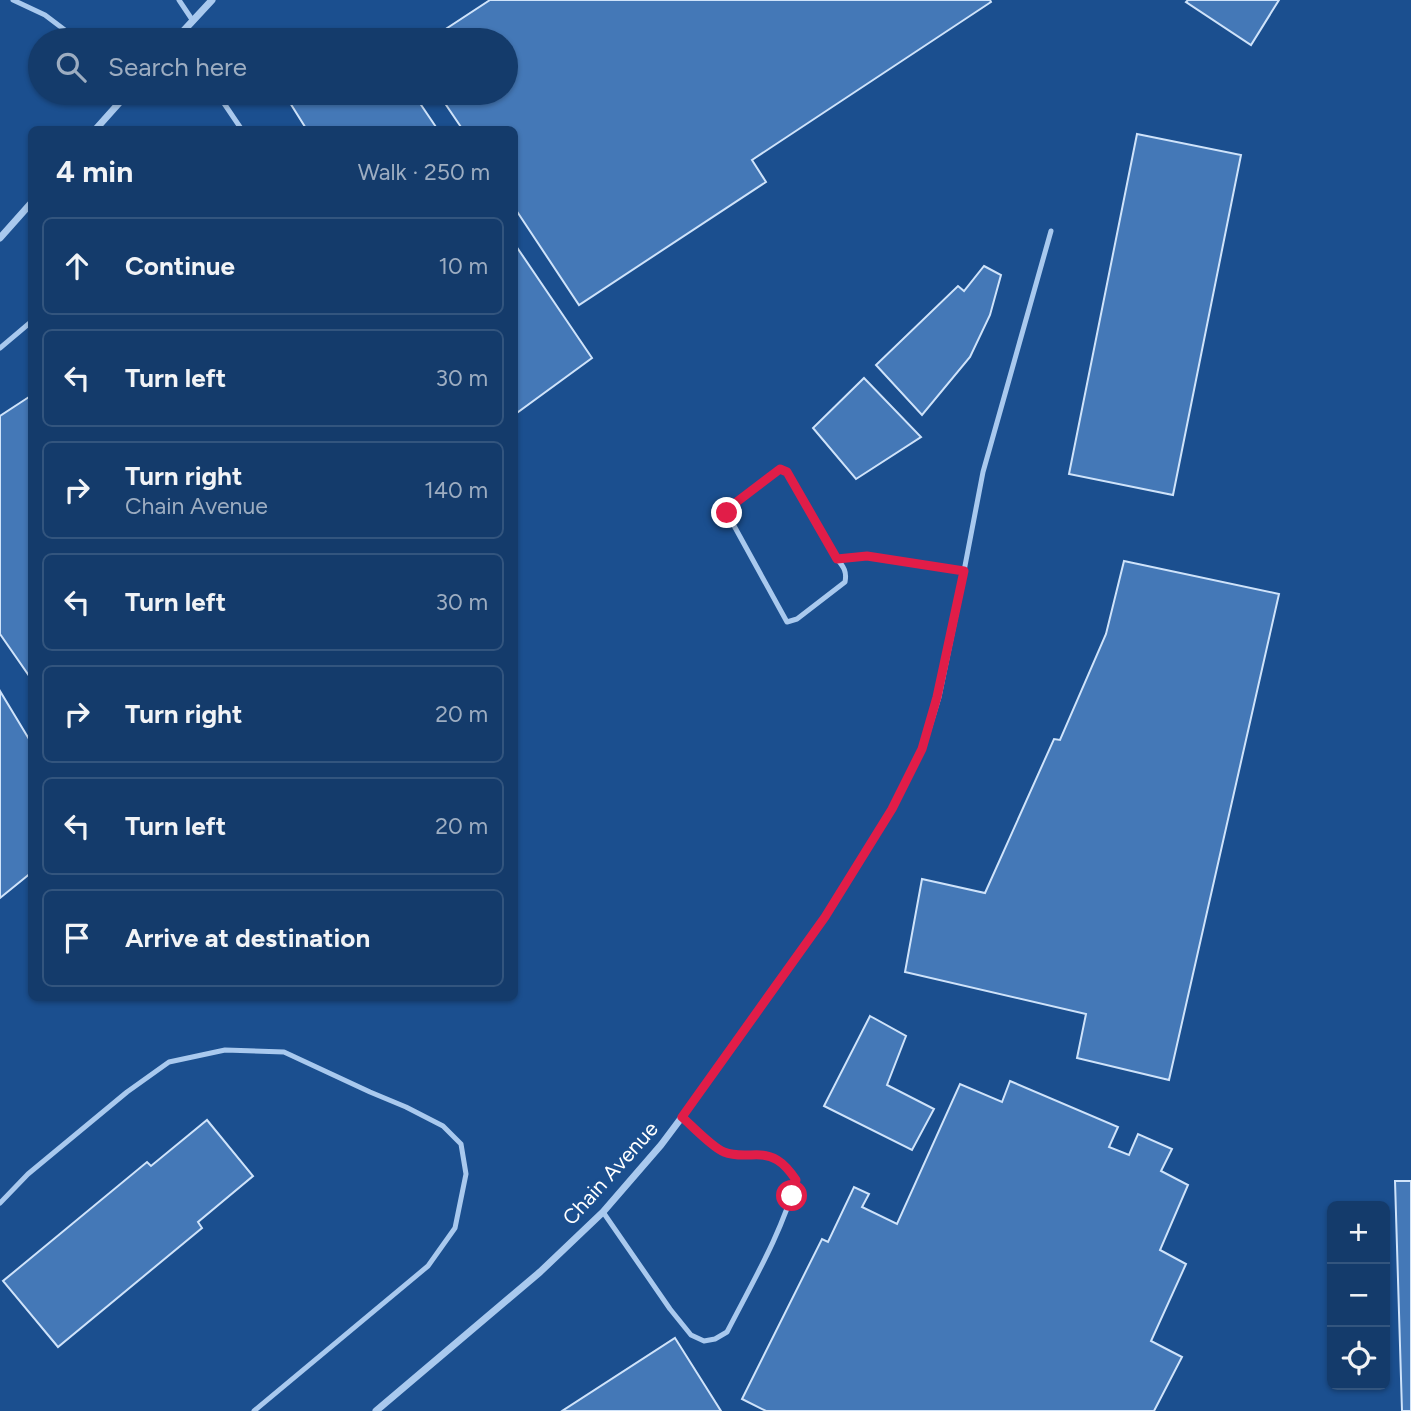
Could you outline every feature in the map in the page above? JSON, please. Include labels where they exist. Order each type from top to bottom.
[{"type":"street","points":[[187,28],[212,0]]},
{"type":"street","points":[[99,126],[117,105]]},
{"type":"street","points":[[0,238],[28,206]]},
{"type":"street","name":"Chain Avenue","points":[[376,1411],[540,1272],[603,1212],[661,1145],[825,917],[892,809],[922,749],[937,697],[964,571]]},
{"type":"lane","points":[[13,0],[44,15],[62,28]]},
{"type":"lane","points":[[179,0],[193,21]]},
{"type":"lane","points":[[225,105],[240,126]]},
{"type":"lane","points":[[837,559],[867,556],[964,571],[983,472],[1051,231]]},
{"type":"lane","points":[[0,348],[28,324]]},
{"type":"lane","points":[[780,469],[787,472],[837,559],[845,568],[845,582],[797,619],[787,622],[727,513],[730,507],[780,469]]},
{"type":"lane","points":[[0,1203],[29,1174],[127,1092],[169,1062],[225,1050],[284,1052],[443,1126],[461,1144],[466,1174],[454,1228],[428,1266],[254,1411]]},
{"type":"lane","points":[[603,1212],[691,1335],[704,1341],[715,1339],[727,1332],[768,1252],[796,1180],[786,1165],[768,1155],[739,1156],[722,1151],[682,1117]]},
{"type":"building","points":[[490,0],[991,2],[752,160],[766,182],[579,305],[518,213],[518,126],[460,126],[446,105],[518,105],[518,28],[447,28]]},
{"type":"building","points":[[1279,0],[1251,45],[1186,2]]},
{"type":"building","points":[[291,105],[421,105],[435,126],[304,126]]},
{"type":"building","points":[[1137,134],[1241,155],[1173,495],[1069,474]]},
{"type":"building","points":[[518,249],[592,358],[518,412]]},
{"type":"building","points":[[984,266],[1001,275],[990,315],[970,357],[922,415],[876,365],[958,286],[964,291]]},
{"type":"building","points":[[864,378],[921,437],[856,479],[813,428]]},
{"type":"building","points":[[28,398],[28,674],[0,634],[0,416]]},
{"type":"building","points":[[1124,561],[1279,594],[1169,1080],[1077,1058],[1086,1014],[905,972],[922,879],[985,893],[1054,739],[1060,740],[1106,634]]},
{"type":"building","points":[[0,691],[28,737],[28,875],[0,898]]},
{"type":"building","points":[[870,1016],[906,1036],[887,1085],[934,1109],[912,1150],[824,1106]]},
{"type":"building","points":[[1010,1081],[1118,1127],[1109,1147],[1129,1155],[1138,1134],[1172,1149],[1161,1171],[1188,1185],[1160,1250],[1186,1264],[1151,1341],[1182,1357],[1154,1411],[766,1411],[742,1399],[822,1239],[828,1242],[854,1187],[869,1194],[862,1207],[897,1224],[960,1084],[1002,1102]]},
{"type":"building","points":[[207,1120],[253,1176],[198,1222],[202,1228],[58,1347],[3,1281],[147,1162],[151,1166]]},
{"type":"building","points":[[1395,1181],[1411,1181],[1411,1411],[1402,1411]]},
{"type":"building","points":[[675,1338],[721,1411],[562,1411]]},
{"type":"route","points":[[727,513],[730,507],[780,469],[787,472],[837,559],[867,556],[964,571],[937,697],[922,749],[892,809],[825,917],[682,1117],[722,1151],[739,1156],[768,1155],[786,1165],[796,1180],[792,1196]]}]
